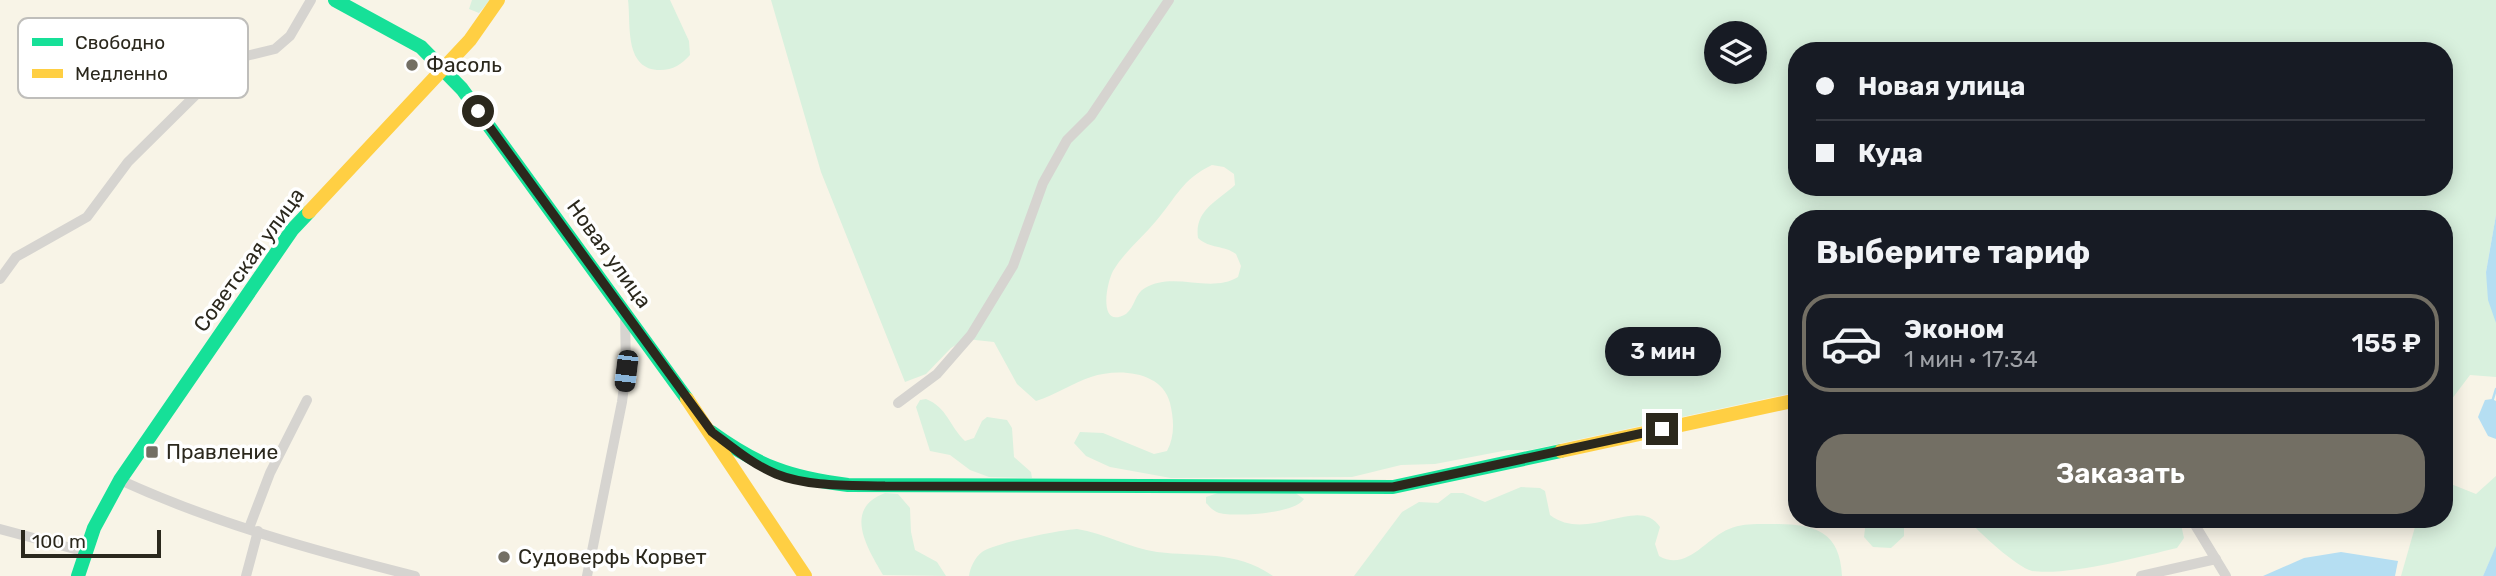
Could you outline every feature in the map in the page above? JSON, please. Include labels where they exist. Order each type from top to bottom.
[{"type":"street","points":[[248,56],[275,49],[290,36],[311,0]]},
{"type":"street","name":"Новая улица","points":[[335,0],[421,47],[462,89],[712,432],[805,576]]},
{"type":"street","name":"Советская улица","points":[[78,576],[102,511],[120,480],[292,230],[442,70],[488,17],[498,0]]},
{"type":"street","points":[[898,403],[937,374],[971,335],[1013,266],[1043,183],[1061,150],[1091,116],[1168,0]]},
{"type":"street","points":[[0,279],[16,257],[88,217],[128,162],[193,98]]},
{"type":"street","points":[[587,576],[622,402],[626,371],[625,312]]},
{"type":"street","points":[[246,576],[253,530],[270,473],[307,400]]},
{"type":"street","points":[[712,432],[746,457],[779,475],[848,485],[1393,487],[1788,402]]},
{"type":"street","points":[[120,480],[167,502],[322,553],[415,576]]},
{"type":"street","points":[[2197,528],[2226,576]]},
{"type":"street","points":[[0,529],[86,552]]},
{"type":"street","points":[[2141,576],[2216,559]]},
{"type":"green space","points":[[472,0],[490,0],[479,13],[469,9]]},
{"type":"green space","points":[[628,0],[670,0],[689,41],[690,55],[680,64],[667,69],[646,67],[639,61],[631,42]]},
{"type":"green space","points":[[771,0],[2496,0],[2496,215],[2486,272],[2496,323],[2496,377],[2470,375],[2453,397],[2453,210],[1788,210],[1788,394],[1530,450],[1508,450],[1435,464],[1401,465],[1352,477],[1171,478],[1110,467],[1086,456],[1074,443],[1080,432],[1103,433],[1154,454],[1167,451],[1173,428],[1170,403],[1158,384],[1138,375],[1102,374],[1036,401],[1017,384],[994,342],[966,339],[951,348],[926,374],[905,382],[821,172]],"holes":[[[1212,165],[1224,167],[1234,174],[1235,185],[1203,213],[1198,238],[1236,254],[1241,266],[1238,277],[1216,284],[1168,281],[1156,283],[1142,290],[1126,314],[1111,316],[1106,303],[1108,285],[1118,264],[1193,176]]]},
{"type":"green space","points":[[926,399],[944,412],[965,441],[974,438],[982,421],[987,417],[1007,420],[1012,428],[1014,457],[1031,472],[1032,478],[989,477],[970,470],[950,455],[930,451],[916,407],[920,400]]},
{"type":"green space","points":[[2496,476],[2496,547],[2483,576],[2401,576],[2415,528],[2453,528],[2453,485],[2476,494]]},
{"type":"green space","points":[[1521,487],[1540,488],[1545,491],[1550,515],[1565,522],[1596,523],[1639,515],[1651,518],[1660,527],[1655,544],[1659,556],[1669,560],[1687,557],[1721,533],[1740,526],[1786,524],[1788,528],[1811,528],[1830,539],[1836,548],[1842,576],[1354,576],[1402,512],[1419,502],[1438,503],[1451,493],[1463,493],[1485,502]]},
{"type":"green space","points":[[1224,491],[1294,492],[1304,499],[1289,508],[1277,511],[1227,514],[1217,512],[1206,503],[1206,497]]},
{"type":"green space","points":[[885,493],[898,494],[910,508],[915,550],[937,562],[946,576],[883,575],[866,542],[862,519],[864,509],[872,500]]},
{"type":"green space","points":[[1865,528],[1904,528],[1904,536],[1891,548],[1873,547],[1864,537]]},
{"type":"green space","points":[[1976,528],[2182,528],[2184,538],[2177,548],[2124,561],[2047,572],[2025,568]]},
{"type":"green space","points":[[1077,529],[1157,552],[1231,558],[1273,576],[969,576],[977,557],[989,548]]},
{"type":"water","points":[[2496,215],[2496,323],[2488,300],[2486,272]]},
{"type":"water","points":[[2485,400],[2496,401],[2496,439],[2488,436],[2478,417]]},
{"type":"water","points":[[2496,546],[2496,576],[2483,576]]},
{"type":"water","points":[[2341,552],[2398,561],[2395,576],[2263,576],[2304,558]]},
{"type":"waterway","points":[[2492,402],[2496,389]]},
{"type":"traffic: fast","points":[[335,0],[421,47],[462,89],[687,399]]},
{"type":"traffic: fast","points":[[78,576],[94,528],[120,480],[292,230],[309,212]]},
{"type":"traffic: fast","points":[[711,432],[744,454],[775,469],[809,479],[848,485],[1393,487],[1561,451]]},
{"type":"traffic: slow","points":[[309,212],[470,40],[498,0]]},
{"type":"traffic: slow","points":[[687,399],[805,576]]},
{"type":"traffic: slow","points":[[1561,451],[1788,402]]},
{"type":"place","name":"Фасоль","points":[[412,65]]},
{"type":"place","name":"Правление","points":[[152,452]]},
{"type":"place","name":"Судоверфь Корвет","points":[[504,557]]},
{"type":"route","points":[[478,111],[712,432],[746,457],[779,475],[848,485],[885,486],[1393,487],[1662,429]]}]
